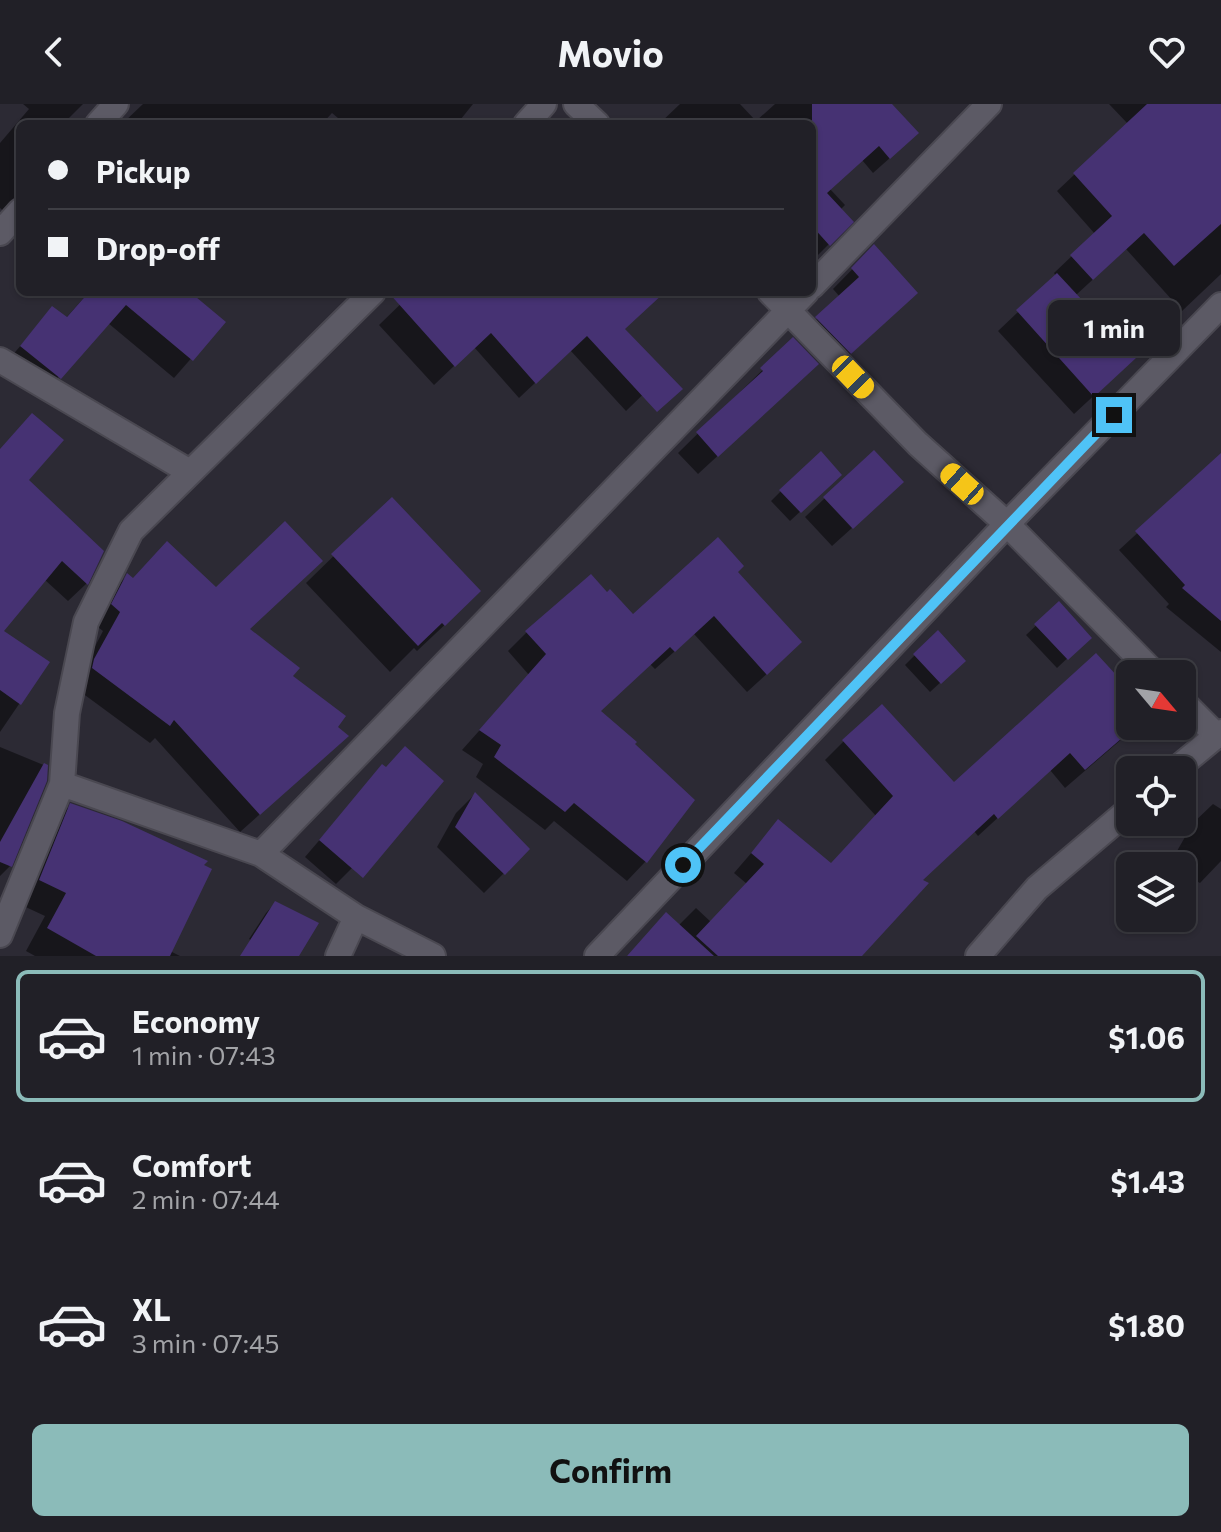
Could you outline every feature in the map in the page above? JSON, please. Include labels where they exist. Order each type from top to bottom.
[{"type":"street","points":[[102,120],[116,104]]},
{"type":"street","points":[[530,120],[544,104]]},
{"type":"street","points":[[576,104],[593,120]]},
{"type":"street","points":[[816,282],[989,104]]},
{"type":"street","points":[[0,233],[16,215]]},
{"type":"street","points":[[0,935],[62,784],[67,713],[86,622],[131,531],[369,296]]},
{"type":"street","points":[[774,296],[918,444],[1007,524],[1141,660]]},
{"type":"street","points":[[261,854],[802,296]]},
{"type":"street","points":[[597,956],[1007,524],[1221,305]]},
{"type":"street","points":[[0,360],[190,472]]},
{"type":"street","points":[[1192,756],[1218,734],[1196,714]]},
{"type":"street","points":[[62,784],[261,854],[356,917],[433,956]]},
{"type":"street","points":[[978,956],[1037,888],[1116,821]]},
{"type":"street","points":[[338,956],[356,917]]},
{"type":"building","points":[[812,104],[892,104],[919,133],[890,159],[879,146],[827,193],[854,222],[830,246],[816,230],[816,120],[812,120]]},
{"type":"building","points":[[1147,104],[1221,104],[1221,224],[1174,266],[1144,233],[1093,280],[1070,255],[1112,216],[1073,173]]},
{"type":"building","points":[[874,244],[918,293],[851,354],[815,317],[859,277],[851,268]]},
{"type":"building","points":[[1057,273],[1136,358],[1094,397],[1016,310]]},
{"type":"building","points":[[85,296],[195,296],[226,322],[193,361],[126,305],[61,379],[20,346],[52,306],[67,317]]},
{"type":"building","points":[[392,296],[661,296],[625,329],[683,389],[657,412],[587,336],[536,384],[491,333],[455,367]]},
{"type":"building","points":[[793,337],[819,364],[718,457],[696,432],[763,371],[760,368]]},
{"type":"building","points":[[32,413],[64,440],[29,480],[104,551],[88,585],[62,561],[4,631],[50,662],[21,705],[0,690],[0,449]]},
{"type":"building","points":[[874,450],[904,482],[853,529],[823,497]]},
{"type":"building","points":[[821,451],[842,475],[801,513],[779,490]]},
{"type":"building","points":[[1221,453],[1221,621],[1182,588],[1185,585],[1135,531]]},
{"type":"building","points":[[392,497],[481,591],[445,626],[442,623],[418,646],[331,554]]},
{"type":"building","points":[[285,521],[323,561],[250,629],[300,668],[293,676],[346,716],[338,727],[349,736],[260,815],[174,720],[170,726],[92,668],[120,612],[111,604],[127,573],[133,578],[167,541],[216,587]]},
{"type":"building","points":[[718,537],[744,566],[738,572],[802,642],[767,675],[714,616],[675,652],[670,647],[601,711],[695,800],[647,863],[574,803],[565,812],[494,757],[501,745],[479,730],[546,654],[525,631],[591,574],[633,614]]},
{"type":"building","points":[[1059,601],[1092,638],[1068,660],[1034,624]]},
{"type":"building","points":[[938,630],[966,661],[941,684],[913,654]]},
{"type":"building","points":[[1096,653],[1116,675],[1116,740],[1120,740],[1085,770],[1070,753],[998,819],[994,814],[923,880],[929,883],[862,956],[718,956],[696,936],[764,864],[751,853],[778,819],[831,863],[893,796],[842,740],[882,704],[954,782]]},
{"type":"building","points":[[405,746],[444,781],[363,878],[319,840],[382,764],[386,767]]},
{"type":"building","points":[[44,763],[48,765],[47,781],[12,867],[0,862],[0,842]]},
{"type":"building","points":[[475,792],[530,849],[505,875],[455,827]]},
{"type":"building","points":[[70,803],[122,821],[208,861],[204,865],[212,869],[170,956],[96,956],[47,928],[66,893],[39,880]]},
{"type":"building","points":[[275,901],[319,923],[299,956],[240,956]]},
{"type":"building","points":[[666,912],[714,956],[627,956]]},
{"type":"route","points":[[683,865],[1114,415]]}]
